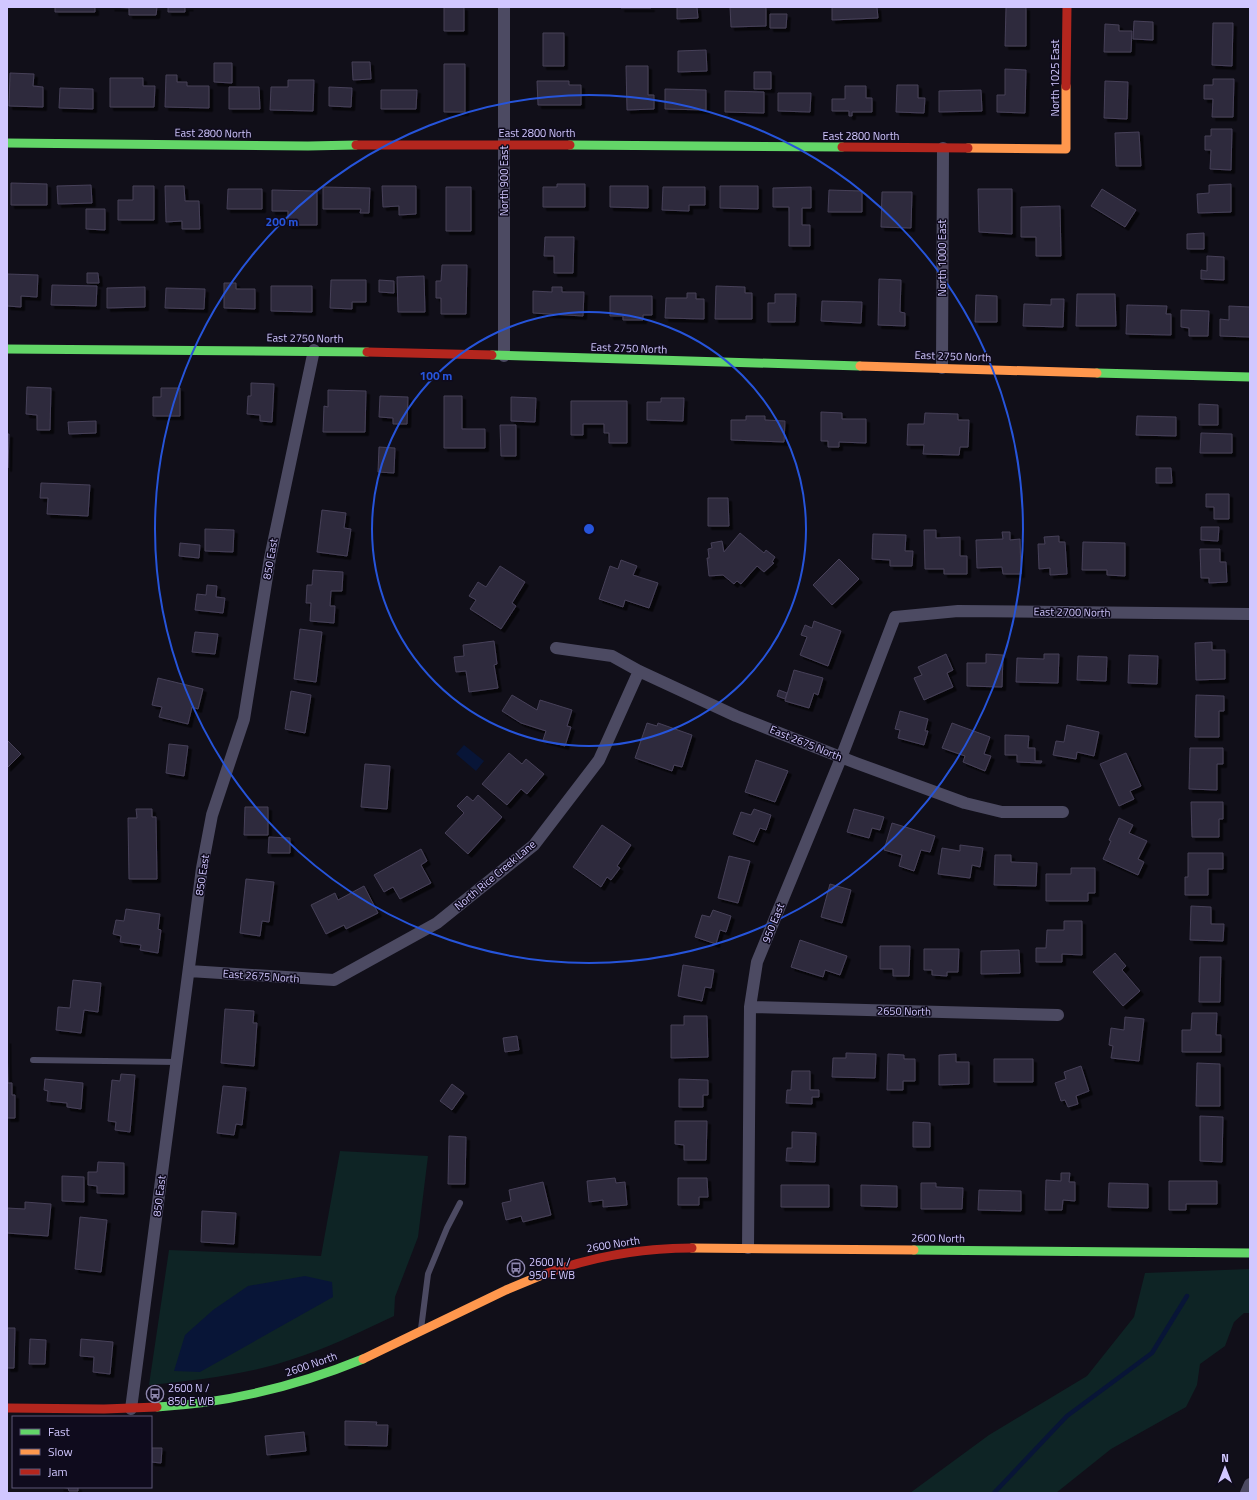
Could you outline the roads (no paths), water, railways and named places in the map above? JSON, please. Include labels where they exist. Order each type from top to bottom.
[{"type":"street","name":"North 900 East","points":[[504,7],[504,356]]},
{"type":"street","name":"North 1025 East","points":[[1066,149],[1068,7]]},
{"type":"street","name":"East 2800 North","points":[[7,143],[308,146],[392,144],[1066,149]]},
{"type":"street","name":"North 1000 East","points":[[942,368],[943,148]]},
{"type":"street","name":"East 2750 North","points":[[7,349],[314,350],[1250,377]]},
{"type":"street","name":"850 East","points":[[131,1409],[202,868],[212,815],[244,719],[270,558],[314,350]]},
{"type":"street","name":"East 2700 North","points":[[895,617],[958,611],[1250,614]]},
{"type":"street","name":"950 East","points":[[748,1248],[750,1007],[757,962],[841,758],[895,617]]},
{"type":"street","name":"East 2675 North","points":[[556,648],[612,656],[639,671],[736,716],[841,758],[965,803],[1002,812],[1063,812]]},
{"type":"street","name":"North Rice Creek Lane","points":[[334,980],[436,924],[534,845],[600,760],[639,671]]},
{"type":"street","name":"East 2675 North","points":[[189,972],[334,980]]},
{"type":"street","name":"2650 North","points":[[750,1007],[1058,1015]]},
{"type":"street","name":"2600 North","points":[[7,1408],[131,1409],[165,1407],[214,1401],[268,1391],[332,1371],[398,1343],[488,1297],[567,1265],[597,1258],[668,1248],[1250,1253]]},
{"type":"street","points":[[1246,1493],[1250,1484]]},
{"type":"lane","points":[[34,1060],[177,1062]]},
{"type":"lane","points":[[421,1331],[428,1274],[447,1228],[460,1204]]},
{"type":"water","points":[[464,745],[484,761],[476,771],[456,754]]},
{"type":"water","points":[[305,1276],[332,1282],[333,1297],[200,1372],[174,1371],[185,1335],[213,1310],[248,1286]]},
{"type":"waterway","points":[[994,1493],[1067,1416],[1152,1353],[1187,1296]]},
{"type":"place","name":"2600 N / 950 E WB","points":[[516,1268]]},
{"type":"place","name":"2600 N / 850 E WB","points":[[155,1394]]}]
